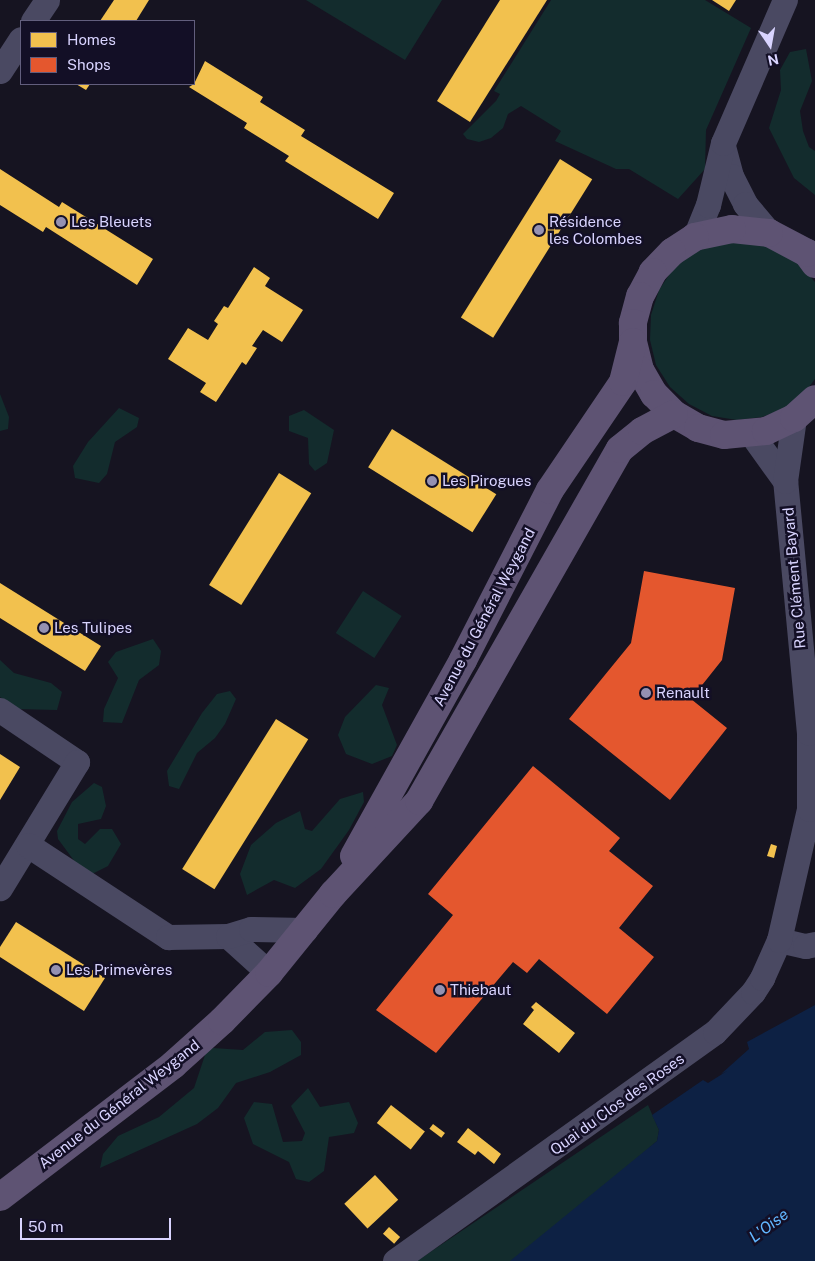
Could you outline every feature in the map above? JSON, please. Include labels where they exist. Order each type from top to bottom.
[{"type":"main road","points":[[812,257],[768,233],[732,229],[695,237],[672,252],[653,272],[640,296],[633,323],[634,342],[645,378],[654,394],[674,414],[698,428],[715,433],[752,434],[794,418],[815,400]]},
{"type":"main road","name":"Avenue du Général Weygand","points":[[333,894],[463,660],[550,490],[623,382],[634,342]]},
{"type":"main road","name":"Avenue du Général Weygand","points":[[0,1197],[173,1065],[269,973],[333,894],[419,801],[620,449],[642,431],[674,414]]},
{"type":"street","points":[[34,20],[46,0]]},
{"type":"street","points":[[695,237],[708,205],[722,143],[785,0]]},
{"type":"street","points":[[0,71],[20,41]]},
{"type":"street","points":[[722,143],[731,176],[745,204],[768,233]]},
{"type":"street","name":"Rue Clément Bayard","points":[[779,940],[809,809],[809,733],[785,481],[794,418]]},
{"type":"street","name":"Rue Clément Bayard","points":[[752,434],[785,481]]},
{"type":"street","points":[[0,710],[78,762],[0,888]]},
{"type":"street","points":[[28,845],[168,937],[228,936],[251,929],[305,930]]},
{"type":"street","points":[[228,936],[269,973]]},
{"type":"street","points":[[779,940],[805,946],[815,944]]},
{"type":"street","name":"Quai du Clos des Roses","points":[[395,1261],[715,1032],[753,992],[779,940]]},
{"type":"green space","points":[[306,0],[442,0],[405,60]]},
{"type":"green space","points":[[551,0],[705,0],[751,28],[706,130],[705,169],[678,199],[629,169],[616,169],[555,141],[561,131],[521,106],[508,114],[503,128],[491,138],[479,142],[467,139],[463,134],[496,101],[500,94],[494,91]]},
{"type":"green space","points":[[806,49],[812,81],[800,111],[803,131],[809,147],[815,151],[815,195],[794,178],[769,128],[781,90],[780,70],[790,52]]},
{"type":"green space","points":[[743,240],[768,245],[791,256],[815,282],[815,379],[806,391],[786,408],[762,417],[737,420],[712,416],[689,404],[670,387],[656,365],[650,340],[651,315],[659,290],[673,269],[693,253],[717,243]]},
{"type":"green space","points":[[0,394],[9,417],[8,429],[0,431]]},
{"type":"green space","points":[[119,408],[139,418],[137,427],[115,442],[107,474],[99,483],[75,478],[73,466],[88,442]]},
{"type":"green space","points":[[304,410],[334,430],[327,463],[315,471],[309,464],[308,438],[289,431],[289,416]]},
{"type":"green space","points":[[363,591],[402,616],[374,658],[336,633]]},
{"type":"green space","points":[[153,639],[161,651],[159,665],[139,680],[122,723],[103,722],[104,709],[118,678],[108,662],[116,652]]},
{"type":"green space","points":[[0,660],[14,673],[51,683],[62,692],[57,710],[16,709],[0,697]]},
{"type":"green space","points":[[376,685],[389,688],[382,705],[397,745],[392,756],[372,764],[346,754],[338,735],[345,717]]},
{"type":"green space","points":[[230,691],[236,699],[225,724],[215,738],[197,753],[179,789],[169,786],[167,771],[202,713],[217,694]]},
{"type":"green space","points":[[94,783],[102,787],[106,806],[101,819],[78,824],[78,839],[85,844],[100,829],[112,829],[121,844],[108,866],[92,874],[78,866],[58,839],[57,831],[72,802]]},
{"type":"green space","points":[[363,792],[364,802],[349,830],[321,869],[295,888],[274,880],[247,895],[240,874],[251,845],[276,823],[300,811],[305,829],[312,831],[340,799]]},
{"type":"green space","points":[[292,1030],[301,1042],[301,1055],[270,1072],[236,1083],[218,1108],[197,1124],[100,1168],[103,1154],[118,1136],[159,1117],[194,1088],[206,1052],[213,1048],[243,1050],[265,1032]]},
{"type":"green space","points":[[308,1088],[320,1107],[349,1102],[358,1123],[354,1133],[329,1137],[324,1171],[309,1182],[296,1179],[289,1162],[253,1144],[244,1118],[254,1102],[272,1104],[283,1142],[302,1141],[305,1133],[291,1106]]},
{"type":"green space","points":[[648,1105],[659,1130],[657,1141],[520,1261],[417,1261]]},
{"type":"water","name":"L'Oise","points":[[815,1005],[815,1261],[510,1261],[657,1141],[659,1130],[652,1115],[703,1080],[708,1083],[727,1071],[721,1074],[749,1049],[747,1042]]},
{"type":"building: Homes","points":[[114,0],[149,0],[137,20],[101,20]]},
{"type":"building: Homes","points":[[500,0],[547,0],[470,122],[437,101]]},
{"type":"building: Homes","points":[[712,0],[736,0],[729,11]]},
{"type":"building: Homes","points":[[205,61],[263,97],[260,102],[305,130],[301,136],[394,193],[378,219],[285,161],[289,156],[244,128],[247,123],[189,87],[195,85]]},
{"type":"building: Homes","points":[[78,85],[89,85],[86,90]]},
{"type":"building: Homes","name":"Résidence les Colombes","points":[[560,159],[592,179],[493,338],[461,318]]},
{"type":"building: Homes","name":"Les Bleuets","points":[[0,169],[59,207],[62,202],[153,259],[137,285],[46,227],[43,232],[0,205]]},
{"type":"building: Homes","points":[[254,267],[270,278],[265,286],[303,310],[282,342],[263,330],[252,346],[257,348],[246,365],[242,362],[216,402],[200,392],[206,383],[168,359],[188,328],[208,340],[218,324],[214,321],[224,306],[228,308]]},
{"type":"building: Homes","name":"Les Pirogues","points":[[392,429],[496,494],[472,532],[368,467]]},
{"type":"building: Homes","points":[[279,473],[311,493],[241,605],[209,585]]},
{"type":"building: Homes","name":"Les Tulipes","points":[[0,583],[101,646],[85,671],[0,618]]},
{"type":"building: Homes","points":[[276,719],[308,739],[214,889],[182,869]]},
{"type":"building: Homes","points":[[0,754],[20,767],[0,800]]},
{"type":"building: Homes","points":[[771,844],[777,846],[774,858],[767,856]]},
{"type":"building: Homes","name":"Les Primevères","points":[[16,922],[105,978],[84,1011],[0,957],[0,947]]},
{"type":"building: Homes","points":[[536,1002],[575,1033],[559,1053],[523,1024],[534,1010],[531,1007]]},
{"type":"building: Homes","points":[[391,1105],[425,1131],[411,1150],[377,1123]]},
{"type":"building: Homes","points":[[433,1124],[445,1133],[441,1138],[429,1129]]},
{"type":"building: Homes","points":[[468,1128],[501,1154],[494,1164],[478,1151],[475,1155],[457,1142]]},
{"type":"building: Homes","points":[[375,1175],[398,1200],[367,1229],[344,1204]]},
{"type":"building: Homes","points":[[389,1227],[400,1237],[394,1244],[383,1234]]},
{"type":"building: Shops","points":[[644,571],[735,588],[722,660],[691,699],[727,728],[670,800],[569,719],[631,643]]},
{"type":"building: Shops","points":[[533,766],[620,838],[609,851],[653,886],[619,928],[654,957],[607,1014],[539,959],[527,973],[513,962],[436,1053],[376,1010],[453,915],[428,894]]},
{"type":"place","name":"Les Bleuets","points":[[61,222]]},
{"type":"place","name":"Résidence les Colombes","points":[[539,230]]},
{"type":"place","name":"Les Pirogues","points":[[432,481]]},
{"type":"place","name":"Les Tulipes","points":[[44,628]]},
{"type":"place","name":"Renault","points":[[646,693]]},
{"type":"place","name":"Les Primevères","points":[[56,970]]},
{"type":"place","name":"Thiebaut","points":[[440,990]]}]
